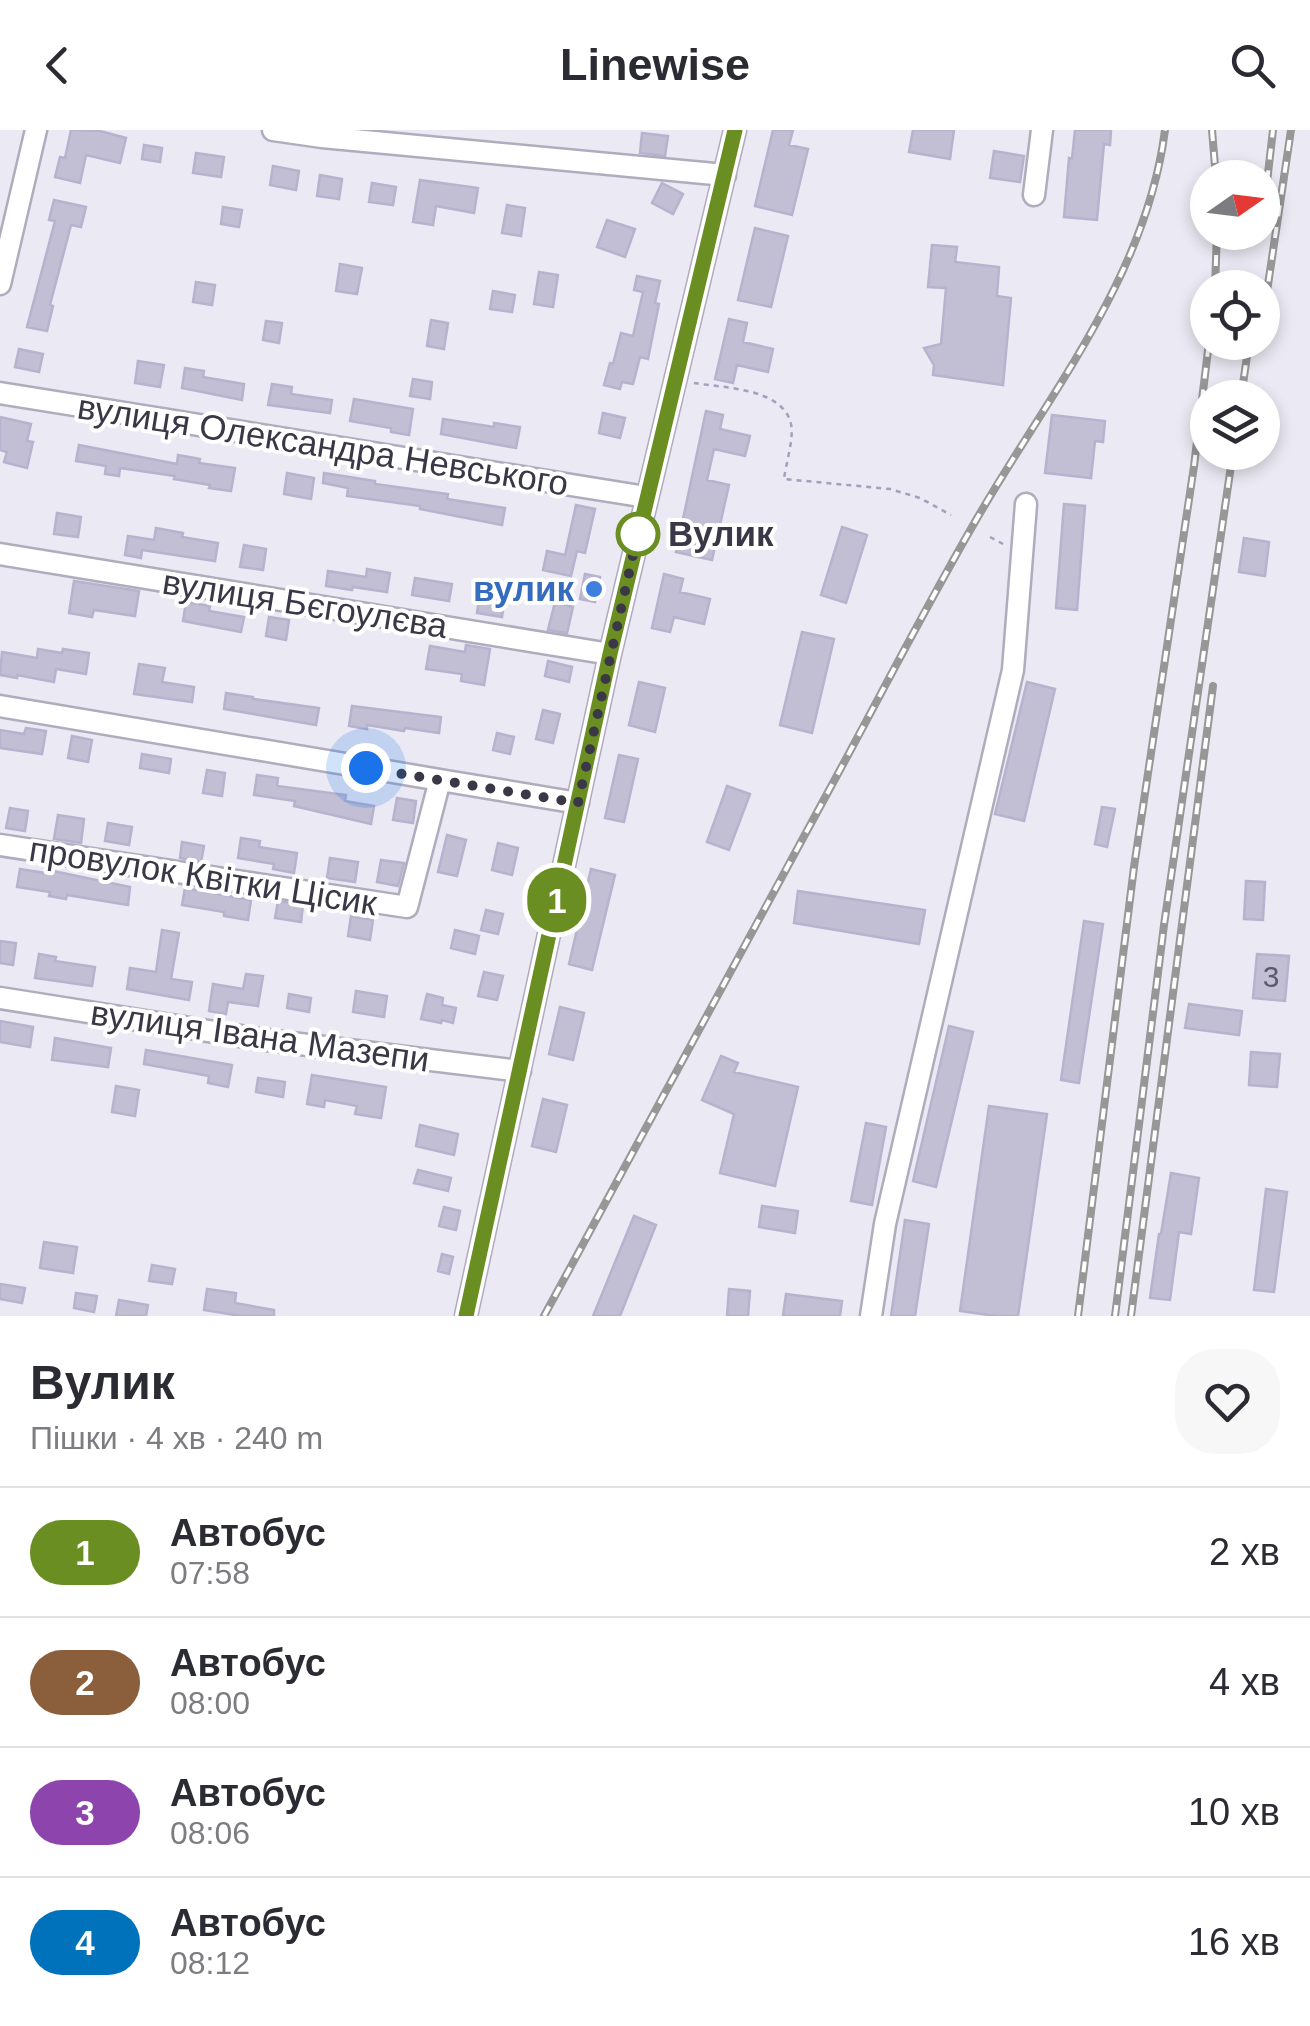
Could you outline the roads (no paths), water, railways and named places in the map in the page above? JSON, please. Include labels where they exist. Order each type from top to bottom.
[{"type":"street","points":[[0,284],[36,130]]},
{"type":"street","points":[[273,130],[726,175]]},
{"type":"street","points":[[466,1316],[610,654],[735,130]]},
{"type":"street","points":[[1034,195],[1042,130]]},
{"type":"street","name":"вулиця Олександра Невського","points":[[0,393],[646,497]]},
{"type":"street","points":[[872,1316],[885,1224],[1013,670],[1026,504]]},
{"type":"street","name":"вулиця Бєгоулєва","points":[[0,554],[610,654]]},
{"type":"street","points":[[0,706],[578,803]]},
{"type":"street","name":"провулок Квітки Цісик","points":[[0,845],[407,907],[440,780]]},
{"type":"street","name":"вулиця Івана Мазепи","points":[[0,998],[259,1039],[520,1070]]},
{"type":"railway","points":[[544,1316],[953,560],[1115,288],[1154,185],[1165,130]]},
{"type":"railway","points":[[1212,130],[1214,160]]},
{"type":"railway","points":[[1270,160],[1273,130]]},
{"type":"railway","points":[[1270,270],[1291,130]]},
{"type":"railway","points":[[1216,250],[1216,270]]},
{"type":"railway","points":[[1078,1316],[1134,867],[1207,360]]},
{"type":"railway","points":[[1244,380],[1246,360]]},
{"type":"railway","points":[[1115,1316],[1164,925],[1230,470]]},
{"type":"railway","points":[[1131,1316],[1213,686]]},
{"type":"place","name":"Вулик","points":[[638,534]]},
{"type":"place","name":"вулик","points":[[594,589]]}]
